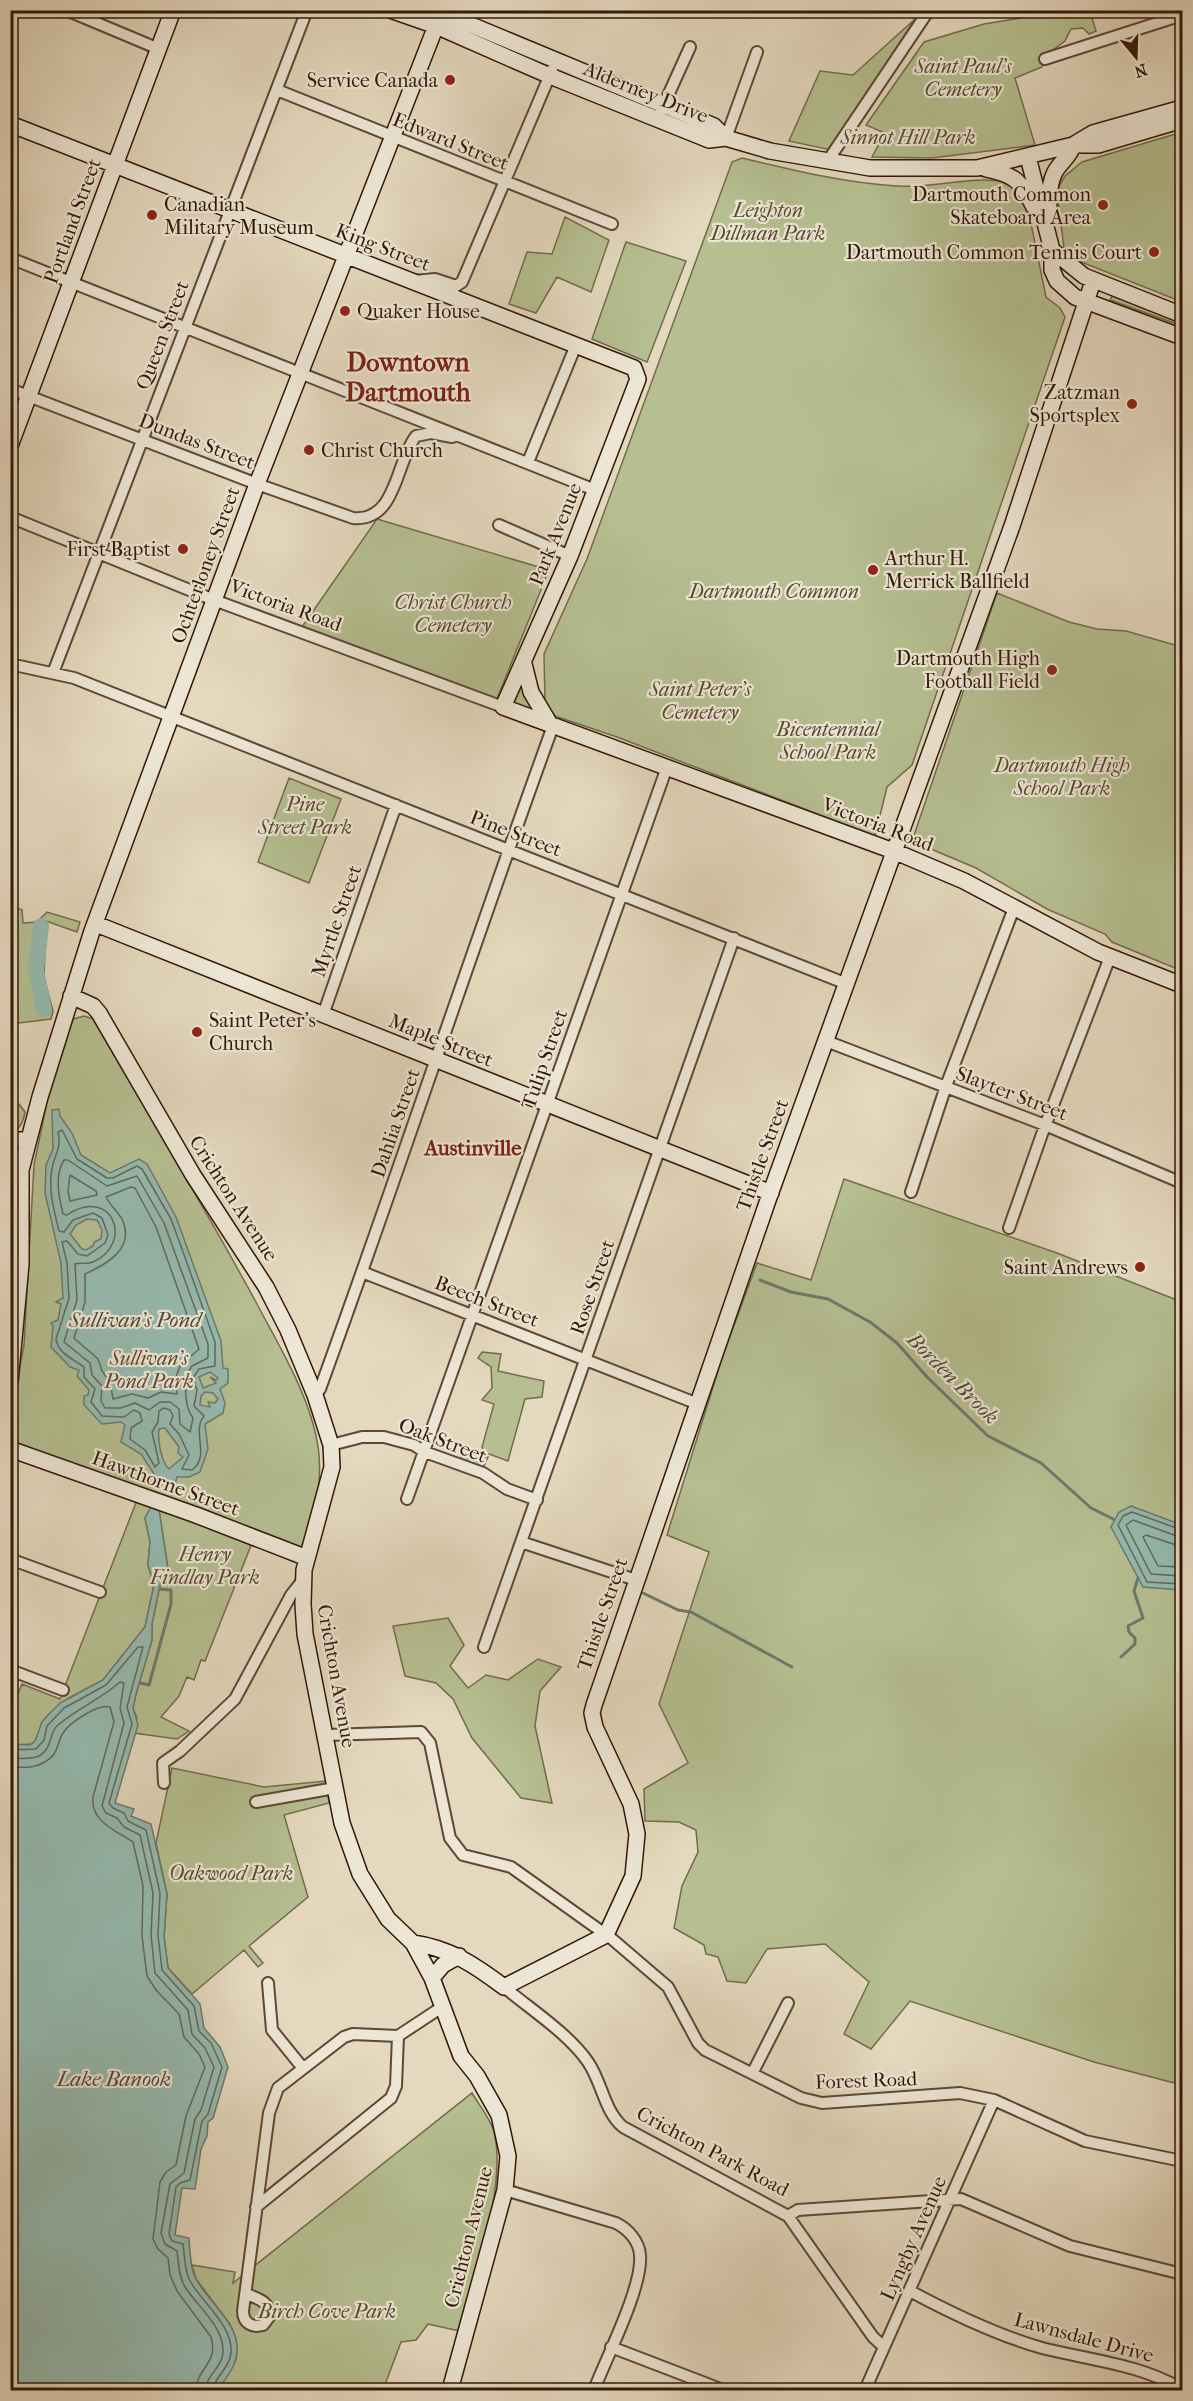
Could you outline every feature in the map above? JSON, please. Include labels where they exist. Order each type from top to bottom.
[{"type":"main road","name":"Portland Street","points":[[10,446],[173,10]]},
{"type":"main road","name":"Alderney Drive","points":[[390,10],[438,15],[552,69],[661,113],[714,126],[726,138],[770,151],[870,168],[977,168]]},
{"type":"main road","name":"Ochterloney Street","points":[[10,1382],[21,1170],[71,996],[257,484],[438,15]]},
{"type":"main road","points":[[1045,227],[1049,210],[1049,190],[1054,173],[1071,154],[1073,145],[1093,133],[1182,108]]},
{"type":"main road","points":[[977,168],[1073,145],[1098,145],[1182,120]]},
{"type":"main road","name":"King Street","points":[[10,124],[625,364],[634,368],[637,373]]},
{"type":"main road","points":[[1028,157],[1052,250],[1052,270],[1057,281],[1070,294],[1086,302],[1182,337]]},
{"type":"main road","points":[[977,168],[1008,174],[1015,178],[1023,186],[1045,227]]},
{"type":"main road","points":[[1052,250],[1067,264],[1093,281],[1182,315]]},
{"type":"main road","name":"Thistle Street","points":[[606,1935],[633,1876],[637,1834],[631,1804],[595,1726],[592,1713],[771,1193],[896,852],[1011,526],[1093,281]]},
{"type":"main road","name":"Park Avenue","points":[[503,707],[570,556],[638,379],[637,373]]},
{"type":"main road","points":[[524,664],[531,692],[551,725]]},
{"type":"main road","name":"Victoria Road","points":[[503,707],[896,852],[964,880],[1110,957],[1182,985]]},
{"type":"main road","name":"Maple Street","points":[[96,924],[771,1193]]},
{"type":"main road","name":"Crichton Avenue","points":[[71,996],[93,1006],[99,1013],[193,1175],[266,1287],[288,1330],[315,1395],[331,1445],[332,1467],[302,1581],[305,1634],[335,1788],[348,1841],[360,1874],[388,1919],[413,1943],[432,1978],[461,2056],[477,2076],[499,2115],[508,2156],[506,2190],[450,2391]]},
{"type":"main road","points":[[10,1140],[28,1140]]},
{"type":"main road","points":[[10,1171],[20,1190]]},
{"type":"main road","name":"Hawthorne Street","points":[[10,1449],[196,1515],[307,1558]]},
{"type":"main road","points":[[504,1988],[606,1935]]},
{"type":"main road","name":"Crichton Park Road","points":[[413,1943],[436,1946],[459,1956],[504,1988]]},
{"type":"main road","points":[[432,1978],[443,1965],[459,1956]]},
{"type":"street","points":[[66,10],[159,49]]},
{"type":"street","name":"Queen Street","points":[[53,672],[97,552],[307,10]]},
{"type":"street","points":[[827,162],[929,10]]},
{"type":"street","points":[[1045,59],[1180,17]]},
{"type":"street","points":[[661,113],[690,47]]},
{"type":"street","points":[[726,138],[756,52]]},
{"type":"street","points":[[413,280],[435,279],[456,286],[462,282],[552,69]]},
{"type":"street","name":"Edward Street","points":[[276,90],[612,224]]},
{"type":"street","points":[[10,258],[596,490]]},
{"type":"street","points":[[528,462],[576,345]]},
{"type":"street","name":"Dundas Street","points":[[10,389],[257,484],[353,518],[373,517],[386,502],[416,436],[431,434],[467,438]]},
{"type":"street","name":"Victoria Road","points":[[10,517],[214,600],[503,707]]},
{"type":"street","points":[[499,525],[570,556]]},
{"type":"street","name":"Pine Street","points":[[10,664],[74,678],[846,984]]},
{"type":"street","name":"Dahlia Street","points":[[315,1395],[320,1389],[362,1272],[551,725]]},
{"type":"street","name":"Tulip Street","points":[[407,1499],[667,767]]},
{"type":"street","name":"Myrtle Street","points":[[323,1015],[396,805]]},
{"type":"street","points":[[911,1192],[946,1086],[1014,908]]},
{"type":"street","name":"Rose Street","points":[[484,1647],[537,1500],[540,1482],[586,1360],[734,938]]},
{"type":"street","points":[[1009,1228],[1110,957]]},
{"type":"street","name":"Slayter Street","points":[[826,1041],[1046,1125],[1182,1183]]},
{"type":"street","name":"Beech Street","points":[[362,1272],[698,1404]]},
{"type":"street","name":"Oak Street","points":[[331,1445],[362,1437],[384,1437],[414,1445],[425,1452],[483,1473],[507,1489],[537,1500]]},
{"type":"street","points":[[521,1542],[636,1580]]},
{"type":"street","points":[[10,1559],[100,1592]]},
{"type":"street","points":[[164,1783],[163,1763],[180,1751],[236,1699],[291,1595],[302,1581]]},
{"type":"street","points":[[10,1670],[63,1690]]},
{"type":"street","name":"Forest Road","points":[[326,1735],[421,1732],[430,1743],[450,1838],[463,1855],[512,1867],[606,1935],[668,1987],[701,2047],[814,2102],[960,2093],[994,2100],[1085,2141],[1182,2161]]},
{"type":"street","points":[[256,1802],[335,1788]]},
{"type":"street","points":[[268,1983],[272,2030],[302,2067]]},
{"type":"street","name":"Crichton Park Road","points":[[504,1988],[583,2055],[593,2071],[613,2116],[623,2127],[788,2216],[873,2337],[884,2347]]},
{"type":"street","points":[[753,2072],[788,2003]]},
{"type":"street","points":[[246,2294],[272,2099],[278,2088],[302,2067],[349,2035],[398,2036],[442,2007]]},
{"type":"street","points":[[256,2207],[391,2098],[396,2086],[398,2036]]},
{"type":"street","name":"Lyngby Avenue","points":[[865,2391],[994,2100]]},
{"type":"street","points":[[506,2190],[606,2219],[625,2228],[640,2253],[636,2285],[594,2391]]},
{"type":"street","points":[[788,2216],[798,2210],[951,2199],[967,2202],[1070,2246],[1182,2274]]},
{"type":"street","name":"Lawnsdale Drive","points":[[910,2291],[1002,2333],[1040,2347],[1150,2373],[1182,2389]]},
{"type":"street","points":[[611,2347],[723,2391]]},
{"type":"green space","name":"Saint Paul's Cemetery","points":[[1064,11],[1090,11],[1096,31],[1089,34],[1083,28],[1071,29],[1065,41],[1049,53],[1042,67],[1015,78],[1035,145],[932,158],[872,157],[885,133],[866,125],[924,42],[984,24]]},
{"type":"green space","points":[[915,19],[831,150],[789,141],[820,71],[853,75]]},
{"type":"green space","points":[[1182,132],[1182,302],[1071,258],[1064,248],[1058,200],[1059,186],[1065,176],[1082,162]]},
{"type":"green space","name":"Dartmouth Common","points":[[742,158],[819,175],[897,186],[926,186],[982,180],[1012,183],[1027,204],[1046,297],[1060,308],[1065,317],[912,765],[887,787],[875,836],[617,737],[555,716],[545,702],[544,654],[587,559],[732,162]]},
{"type":"green space","points":[[565,217],[609,240],[591,292],[557,277],[536,313],[509,304],[527,252],[552,254]]},
{"type":"green space","points":[[626,242],[686,261],[647,362],[592,339]]},
{"type":"green space","points":[[1112,296],[1182,322],[1182,326],[1110,300]]},
{"type":"green space","name":"Christ Church Cemetery","points":[[377,519],[549,570],[496,701],[300,630]]},
{"type":"green space","name":"Dartmouth High School Park","points":[[997,593],[1069,622],[1097,629],[1126,631],[1182,647],[1182,971],[1112,942],[1105,934],[1047,909],[976,868],[912,841]]},
{"type":"green space","points":[[521,676],[537,716],[508,706]]},
{"type":"green space","name":"Pine Street Park","points":[[289,778],[341,799],[309,883],[258,862]]},
{"type":"green space","points":[[10,905],[22,910],[23,923],[37,922],[47,912],[80,922],[77,932],[46,921],[44,977],[53,1011],[51,1019],[11,1024]]},
{"type":"green space","name":"Sullivan's Pond Park","points":[[84,1016],[93,1019],[217,1232],[293,1373],[314,1427],[319,1461],[318,1490],[304,1563],[252,1543],[205,1661],[201,1660],[194,1680],[187,1677],[179,1696],[161,1717],[189,1731],[177,1739],[134,1733],[137,1718],[133,1708],[152,1640],[152,1624],[160,1585],[168,1569],[159,1510],[152,1507],[145,1518],[150,1542],[148,1565],[154,1585],[145,1627],[103,1680],[69,1698],[48,1715],[41,1724],[39,1738],[32,1744],[13,1745],[11,1744],[10,1713],[22,1684],[60,1699],[137,1500],[11,1450],[11,1414],[24,1345],[34,1165],[47,1102],[73,1019]]},
{"type":"green space","points":[[19,1104],[25,1112],[23,1119],[19,1127],[11,1131],[11,1105]]},
{"type":"green space","points":[[844,1179],[1057,1253],[1182,1302],[1182,2085],[1094,2062],[910,2001],[871,2049],[844,2034],[869,1982],[825,1944],[767,1949],[746,1983],[727,1981],[718,1957],[706,1954],[704,1945],[674,1928],[682,1886],[698,1852],[696,1830],[679,1822],[645,1821],[644,1789],[688,1763],[659,1704],[709,1552],[667,1535],[722,1358],[757,1263],[811,1280]]},
{"type":"green space","points":[[482,1352],[501,1354],[498,1371],[544,1381],[542,1397],[525,1399],[508,1461],[486,1453],[482,1447],[494,1404],[482,1400],[492,1388],[491,1367],[478,1358]]},
{"type":"green space","points":[[465,1448],[488,1457],[483,1468],[460,1460]]},
{"type":"green space","points":[[448,1618],[464,1645],[450,1666],[468,1688],[486,1675],[508,1680],[538,1659],[561,1667],[540,1691],[535,1726],[552,1803],[521,1798],[472,1738],[453,1699],[436,1683],[405,1676],[393,1626]]},
{"type":"green space","name":"Oakwood Park","points":[[172,1768],[264,1787],[326,1781],[329,1803],[284,1815],[308,1897],[249,1946],[263,1963],[258,1967],[244,1950],[192,1994],[168,1968],[164,1937],[167,1894],[156,1843]]},
{"type":"green space","name":"Birch Cove Park","points":[[472,2093],[493,2129],[497,2150],[497,2175],[488,2229],[460,2331],[428,2324],[416,2340],[401,2342],[383,2390],[218,2390],[236,2359],[236,2339],[230,2324],[196,2279],[192,2265],[235,2272],[233,2283]]},
{"type":"water","name":"Sullivan's Pond","points":[[59,1109],[60,1116],[72,1133],[81,1155],[110,1173],[139,1159],[147,1164],[176,1217],[221,1341],[223,1368],[228,1369],[228,1383],[220,1389],[225,1403],[223,1413],[205,1424],[208,1449],[200,1472],[189,1477],[177,1477],[175,1484],[156,1477],[141,1454],[121,1442],[125,1425],[121,1422],[102,1424],[84,1405],[84,1396],[88,1395],[89,1390],[77,1376],[79,1370],[70,1367],[51,1347],[53,1326],[51,1323],[58,1320],[61,1304],[56,1302],[63,1298],[61,1263],[45,1193],[46,1165],[53,1149],[52,1110]],"holes":[[[87,1219],[97,1220],[102,1230],[101,1239],[86,1250],[82,1249],[70,1234],[76,1225]],[[210,1372],[218,1378],[216,1380],[210,1377],[216,1383],[203,1388],[199,1377]],[[205,1392],[213,1393],[218,1399],[215,1403],[208,1402],[210,1407],[200,1405],[201,1396]],[[165,1428],[179,1447],[178,1453],[183,1457],[169,1469],[161,1451],[159,1429]]]},
{"type":"water","points":[[1131,1506],[1182,1525],[1182,1590],[1143,1587],[1111,1527],[1119,1512]]},
{"type":"water","name":"Lake Banook","points":[[151,1507],[159,1510],[168,1569],[160,1585],[152,1624],[152,1640],[133,1708],[138,1725],[115,1803],[134,1809],[131,1816],[151,1824],[167,1894],[164,1936],[168,1968],[200,2004],[204,2028],[220,2047],[228,2067],[213,2118],[208,2122],[195,2189],[182,2188],[175,2235],[189,2238],[194,2274],[224,2316],[235,2336],[236,2358],[231,2371],[218,2390],[11,2390],[10,1744],[30,1745],[35,1741],[42,1722],[48,1715],[60,1703],[103,1680],[145,1627],[154,1585],[148,1565],[150,1542],[145,1518]]},
{"type":"waterway","points":[[41,926],[36,970],[44,1009]]},
{"type":"waterway","name":"Borden Brook","points":[[760,1280],[791,1292],[828,1299],[870,1322],[897,1343],[927,1377],[988,1436],[1041,1463],[1091,1508],[1113,1519]]},
{"type":"waterway","points":[[1121,1657],[1135,1644],[1135,1638],[1129,1632],[1128,1626],[1143,1618],[1134,1591],[1138,1578]]},
{"type":"waterway","points":[[140,1683],[149,1685],[171,1604],[171,1590],[160,1589]]},
{"type":"waterway","points":[[643,1593],[678,1610],[691,1612],[792,1667]]},
{"type":"railway","points":[[678,10],[709,10]]},
{"type":"place","name":"Service Canada","points":[[450,80]]},
{"type":"place","name":"Dartmouth Common Skateboard Area","points":[[1103,205]]},
{"type":"place","name":"Canadian Military Museum","points":[[152,215]]},
{"type":"place","name":"Dartmouth Common Tennis Court","points":[[1154,252]]},
{"type":"place","name":"Quaker House","points":[[345,311]]},
{"type":"place","name":"Zatzman Sportsplex","points":[[1132,404]]},
{"type":"place","name":"Christ Church","points":[[309,450]]},
{"type":"place","name":"First Baptist","points":[[183,549]]},
{"type":"place","name":"Arthur H. Merrick Ballfield","points":[[873,570]]},
{"type":"place","name":"Dartmouth High Football Field","points":[[1052,670]]},
{"type":"place","name":"Saint Peter's Church","points":[[197,1032]]},
{"type":"place","name":"Saint Andrews","points":[[1140,1267]]},
{"type":"district","name":"Downtown Dartmouth","points":[[408,377]]},
{"type":"district","name":"Austinville","points":[[473,1148]]},
{"type":"park label","name":"Sinnot Hill Park","points":[[908,137]]},
{"type":"park label","name":"Leighton Dillman Park","points":[[768,222]]},
{"type":"park label","name":"Saint Peter's Cemetery","points":[[700,700]]},
{"type":"park label","name":"Bicentennial School Park","points":[[828,740]]},
{"type":"park label","name":"Henry Findlay Park","points":[[205,1566]]}]
